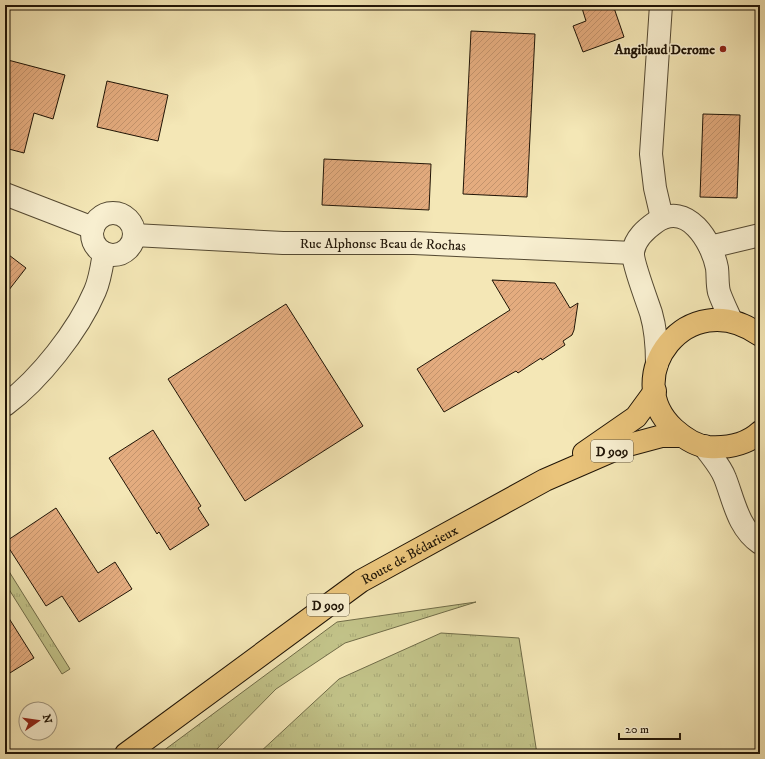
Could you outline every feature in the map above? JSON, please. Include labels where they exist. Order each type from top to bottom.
[{"type":"main road","points":[[760,335],[748,326],[731,320],[712,319],[694,323],[678,333],[665,347],[657,364],[654,378],[655,391],[660,409],[669,424],[682,436],[704,446],[722,448],[739,444],[760,432]]},
{"type":"main road","name":"Route de Bédarieux","points":[[545,480],[636,416],[655,391]]},
{"type":"main road","name":"Route de Bédarieux","points":[[126,754],[361,581],[545,480],[621,447],[662,436],[682,436]]},
{"type":"street","points":[[661,5],[651,154],[655,188],[662,218]]},
{"type":"street","points":[[5,194],[93,228]]},
{"type":"street","points":[[116,213],[129,221],[134,235],[132,243],[127,249],[112,255],[104,253],[98,249],[94,242],[93,228],[102,216],[116,213]]},
{"type":"street","points":[[657,364],[656,338],[633,253],[640,235],[662,218],[677,216],[690,220],[701,232],[710,246],[717,268],[719,291],[731,320]]},
{"type":"street","name":"Rue Alphonse Beau de Rochas","points":[[134,235],[283,243],[414,243],[633,253]]},
{"type":"street","points":[[710,246],[760,235]]},
{"type":"street","points":[[5,405],[19,395],[68,338],[95,291],[104,253]]},
{"type":"street","points":[[704,446],[725,476],[744,526],[750,536],[760,543]]},
{"type":"green space","points":[[5,565],[70,669],[62,674],[5,583]]},
{"type":"green space","points":[[476,602],[345,643],[276,689],[212,754],[159,754],[337,622]]},
{"type":"green space","points":[[441,633],[519,638],[537,754],[258,754],[339,679]]},
{"type":"building","points":[[581,5],[613,5],[624,37],[583,52],[573,26],[586,21]]},
{"type":"building","points":[[471,31],[535,34],[527,197],[463,194]]},
{"type":"building","points":[[8,60],[65,75],[53,119],[34,113],[24,153],[5,148],[5,72]]},
{"type":"building","points":[[107,81],[168,95],[158,141],[97,127]]},
{"type":"building","points":[[703,114],[740,115],[737,198],[700,197]]},
{"type":"building","points":[[324,159],[431,164],[429,210],[322,205]]},
{"type":"building","points":[[5,252],[26,268],[5,295]]},
{"type":"building","points":[[492,280],[555,283],[570,308],[578,303],[574,330],[572,335],[563,341],[565,345],[542,360],[541,358],[518,373],[516,371],[444,412],[417,369],[510,310]]},
{"type":"building","points":[[286,304],[363,426],[245,501],[168,379]]},
{"type":"building","points":[[153,430],[201,506],[198,508],[209,525],[170,550],[159,532],[157,534],[109,458]]},
{"type":"building","points":[[56,508],[98,573],[115,562],[132,589],[79,622],[62,596],[46,606],[5,542]]},
{"type":"building","points":[[5,612],[34,658],[5,676]]},
{"type":"place","name":"Angibaud Derome","points":[[723,49]]}]
